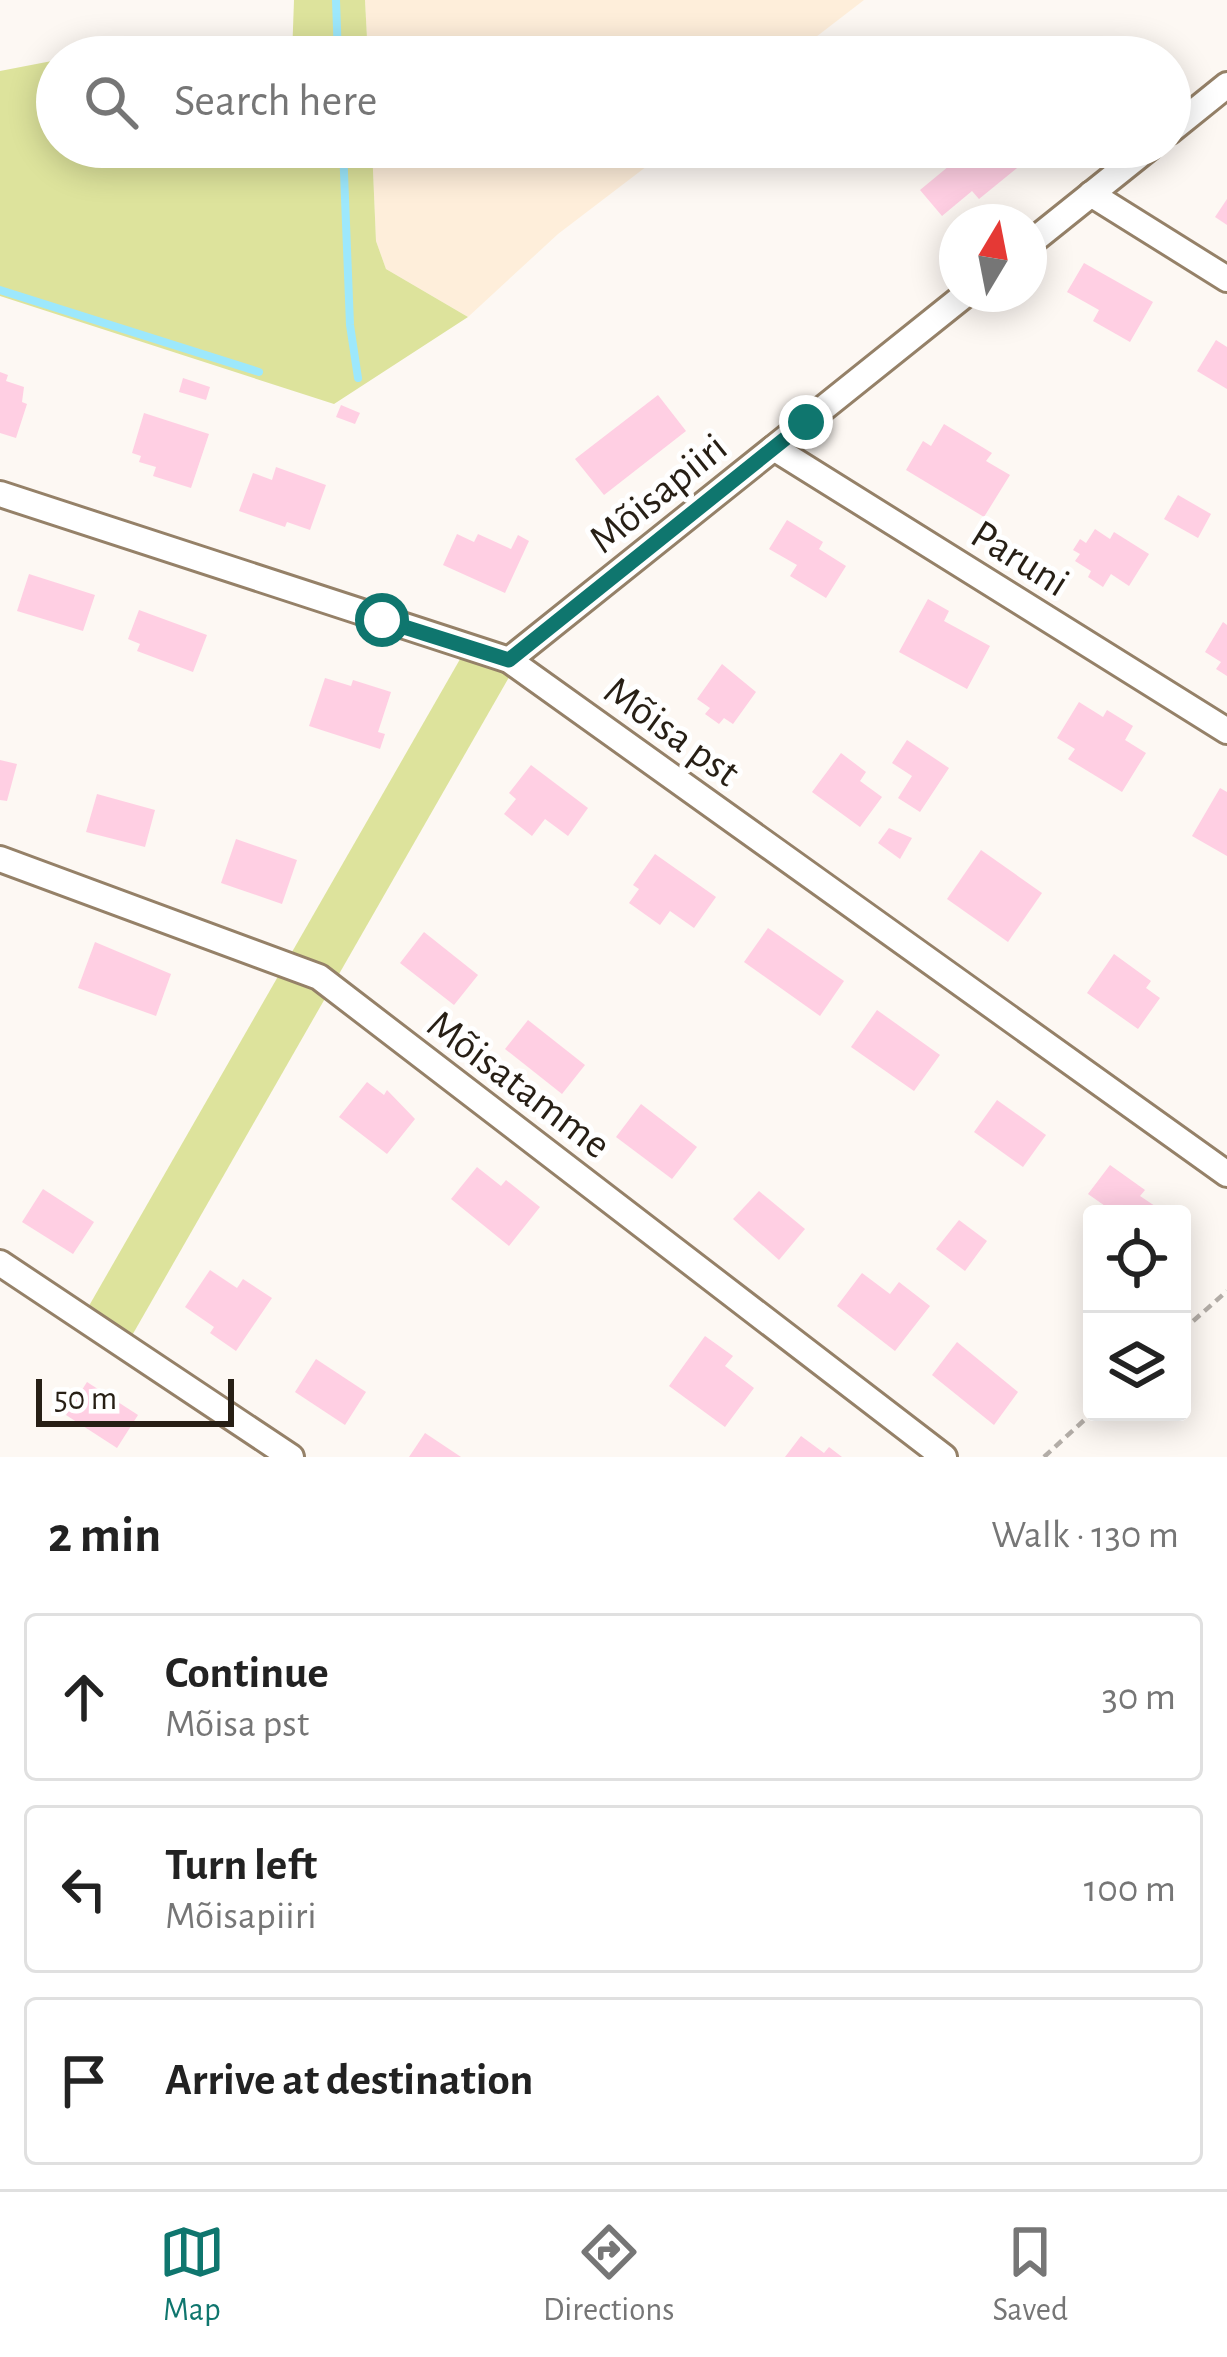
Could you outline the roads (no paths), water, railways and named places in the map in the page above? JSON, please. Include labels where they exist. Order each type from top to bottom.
[{"type":"street","points":[[1191,113],[1227,85]]},
{"type":"street","points":[[1047,229],[1124,168]]},
{"type":"street","points":[[1091,194],[1227,279]]},
{"type":"street","name":"Mõisapiiri","points":[[509,660],[944,312]]},
{"type":"street","name":"Paruni","points":[[774,448],[1227,731]]},
{"type":"street","name":"Mõisa pst","points":[[0,494],[509,660],[1227,1174]]},
{"type":"street","name":"Mõisatamme","points":[[0,859],[319,977],[944,1457]]},
{"type":"street","points":[[0,1263],[292,1457]]},
{"type":"waterway","points":[[336,0],[337,36]]},
{"type":"waterway","points":[[344,168],[350,325],[358,378]]},
{"type":"waterway","points":[[0,290],[259,372]]}]
